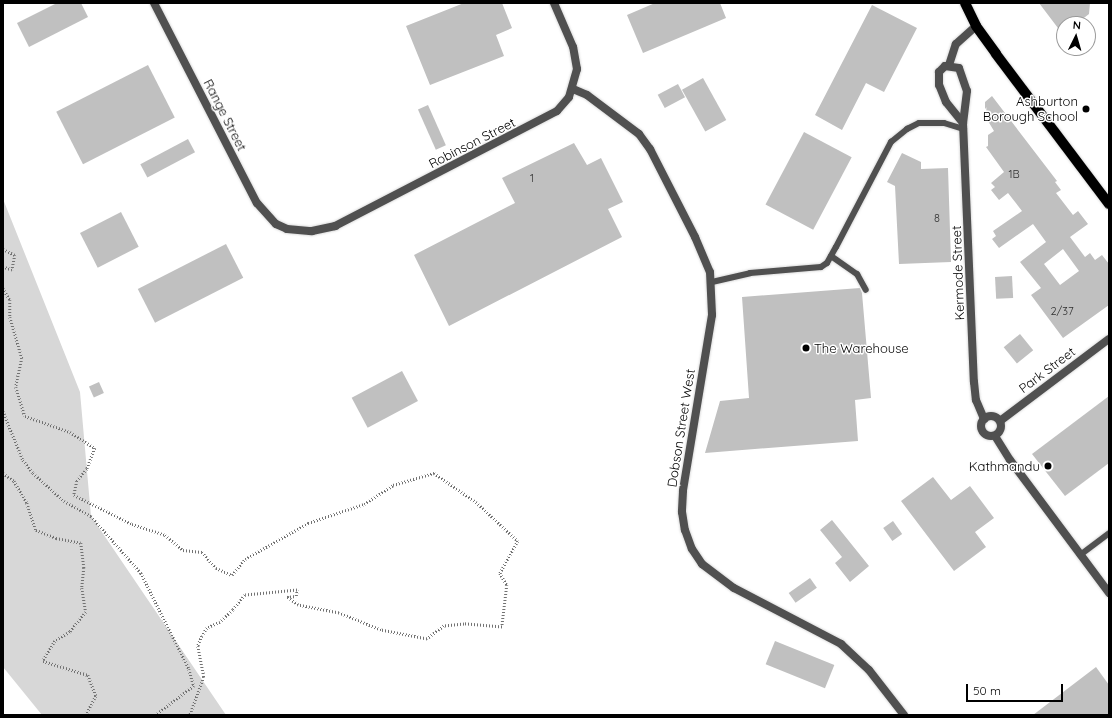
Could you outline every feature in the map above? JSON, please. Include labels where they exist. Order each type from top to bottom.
[{"type":"main road","points":[[965,3],[976,26],[1109,204]]},
{"type":"street","name":"Range Street","points":[[154,3],[257,203],[267,216],[287,229]]},
{"type":"street","name":"Robinson Street","points":[[287,229],[312,231],[335,226],[547,118],[564,104],[573,89],[576,59],[554,3]]},
{"type":"street","points":[[964,126],[946,102],[939,85],[939,72],[949,65],[956,44],[976,26]]},
{"type":"street","name":"Kermode Street","points":[[949,65],[959,68],[966,81],[964,126],[974,382],[976,400],[984,419]]},
{"type":"street","name":"Dobson Street West","points":[[573,89],[587,95],[628,124],[650,149],[704,255],[712,282],[712,315],[683,491],[682,512],[685,530],[692,549],[702,564],[734,588],[841,644],[868,670],[904,715]]},
{"type":"street","name":"Park Street","points":[[1000,421],[1109,339]]},
{"type":"street","points":[[992,416],[1000,421],[1001,430],[995,436],[988,436],[982,432],[981,425],[984,419],[992,416]]},
{"type":"street","points":[[995,436],[1010,460],[1109,593]]},
{"type":"lane","points":[[712,282],[750,273],[812,269],[827,263],[891,142],[907,129],[919,123],[944,123],[964,126]]},
{"type":"lane","points":[[830,256],[857,274],[866,290]]},
{"type":"lane","points":[[1080,555],[1109,533]]},
{"type":"path","points":[[3,249],[15,255],[12,270],[3,267]]},
{"type":"path","points":[[3,288],[10,300],[10,317],[22,358],[16,387],[25,416],[70,432],[95,448],[86,469],[77,480],[74,495],[132,524],[165,535],[183,550],[202,552],[216,568],[232,575],[245,560],[308,523],[364,504],[393,485],[434,473],[476,502],[518,541],[500,573],[507,585],[502,627],[464,624],[444,626],[427,640],[381,630],[339,613],[298,605],[287,597],[296,596],[297,590],[245,595],[233,610],[220,622],[207,628],[202,636],[198,646],[204,677],[190,715]]},
{"type":"path","points":[[3,411],[23,460],[33,473],[64,500],[91,516],[141,573],[189,669],[194,686],[156,715]]},
{"type":"path","points":[[3,473],[14,481],[36,530],[56,538],[81,543],[84,568],[82,588],[86,612],[70,632],[55,641],[43,661],[88,675],[96,696],[86,715]]},
{"type":"shaded area","points":[[3,199],[80,392],[91,516],[226,715],[42,715],[3,667]]},
{"type":"building","points":[[57,3],[81,3],[88,17],[29,47],[17,23]]},
{"type":"building","points":[[464,3],[502,3],[512,28],[496,35],[504,56],[430,85],[406,26]]},
{"type":"building","points":[[655,3],[720,3],[726,18],[643,53],[627,15]]},
{"type":"building","points":[[1039,3],[1090,3],[1089,14],[1086,16],[1056,16],[1056,25]]},
{"type":"building","points":[[872,5],[917,28],[884,92],[866,83],[842,130],[815,115]]},
{"type":"building","points":[[148,65],[175,118],[83,164],[56,112]]},
{"type":"building","points":[[703,78],[726,120],[705,132],[682,90]]},
{"type":"building","points":[[678,84],[685,97],[665,108],[658,95]]},
{"type":"building","points":[[992,96],[1057,181],[1055,182],[1061,190],[1056,193],[1073,215],[1078,211],[1088,224],[1070,237],[1085,257],[1090,253],[1095,260],[1102,255],[1109,264],[1109,305],[1063,338],[1031,295],[1041,288],[1020,262],[1046,242],[1033,224],[999,248],[992,239],[996,236],[993,231],[1022,211],[1008,193],[999,200],[991,190],[995,187],[991,183],[1004,172],[986,147],[988,146],[988,135],[994,131],[985,116],[985,102]],"holes":[[[1063,249],[1079,271],[1060,285],[1044,264]]]},
{"type":"building","points":[[428,105],[446,145],[436,150],[418,109]]},
{"type":"building","points":[[804,132],[852,157],[813,230],[766,204]]},
{"type":"building","points":[[188,139],[195,152],[147,178],[140,164]]},
{"type":"building","points":[[574,143],[587,165],[601,158],[623,202],[608,209],[622,237],[449,326],[414,255],[515,203],[502,178]]},
{"type":"building","points":[[902,153],[921,162],[921,169],[948,168],[951,262],[899,264],[895,186],[887,182]]},
{"type":"building","points":[[121,212],[139,247],[98,268],[80,233]]},
{"type":"building","points":[[226,244],[243,278],[155,323],[138,289]]},
{"type":"building","points":[[1012,276],[1013,298],[996,299],[995,277]]},
{"type":"building","name":"The Warehouse","points":[[860,288],[862,293],[871,398],[855,400],[858,441],[705,453],[720,401],[749,398],[742,297]]},
{"type":"building","points":[[1020,334],[1033,350],[1017,364],[1004,347]]},
{"type":"building","points":[[402,371],[418,401],[368,428],[352,398]]},
{"type":"building","points":[[99,382],[104,393],[94,397],[89,386]]},
{"type":"building","points":[[1109,396],[1109,463],[1065,496],[1032,454]]},
{"type":"building","points":[[933,477],[951,500],[970,486],[994,518],[975,532],[986,547],[954,571],[901,501]]},
{"type":"building","points":[[832,520],[869,566],[850,582],[835,563],[842,557],[820,530]]},
{"type":"building","points":[[893,521],[902,534],[892,541],[883,528]]},
{"type":"building","points":[[810,578],[817,588],[796,603],[789,593]]},
{"type":"building","points":[[775,641],[834,665],[825,688],[766,664]]},
{"type":"building","points":[[1096,667],[1109,685],[1109,715],[1033,715]]},
{"type":"place","name":"Ashburton Borough School","points":[[1086,109]]},
{"type":"place","name":"The Warehouse","points":[[806,348]]},
{"type":"place","name":"Kathmandu","points":[[1048,466]]}]
